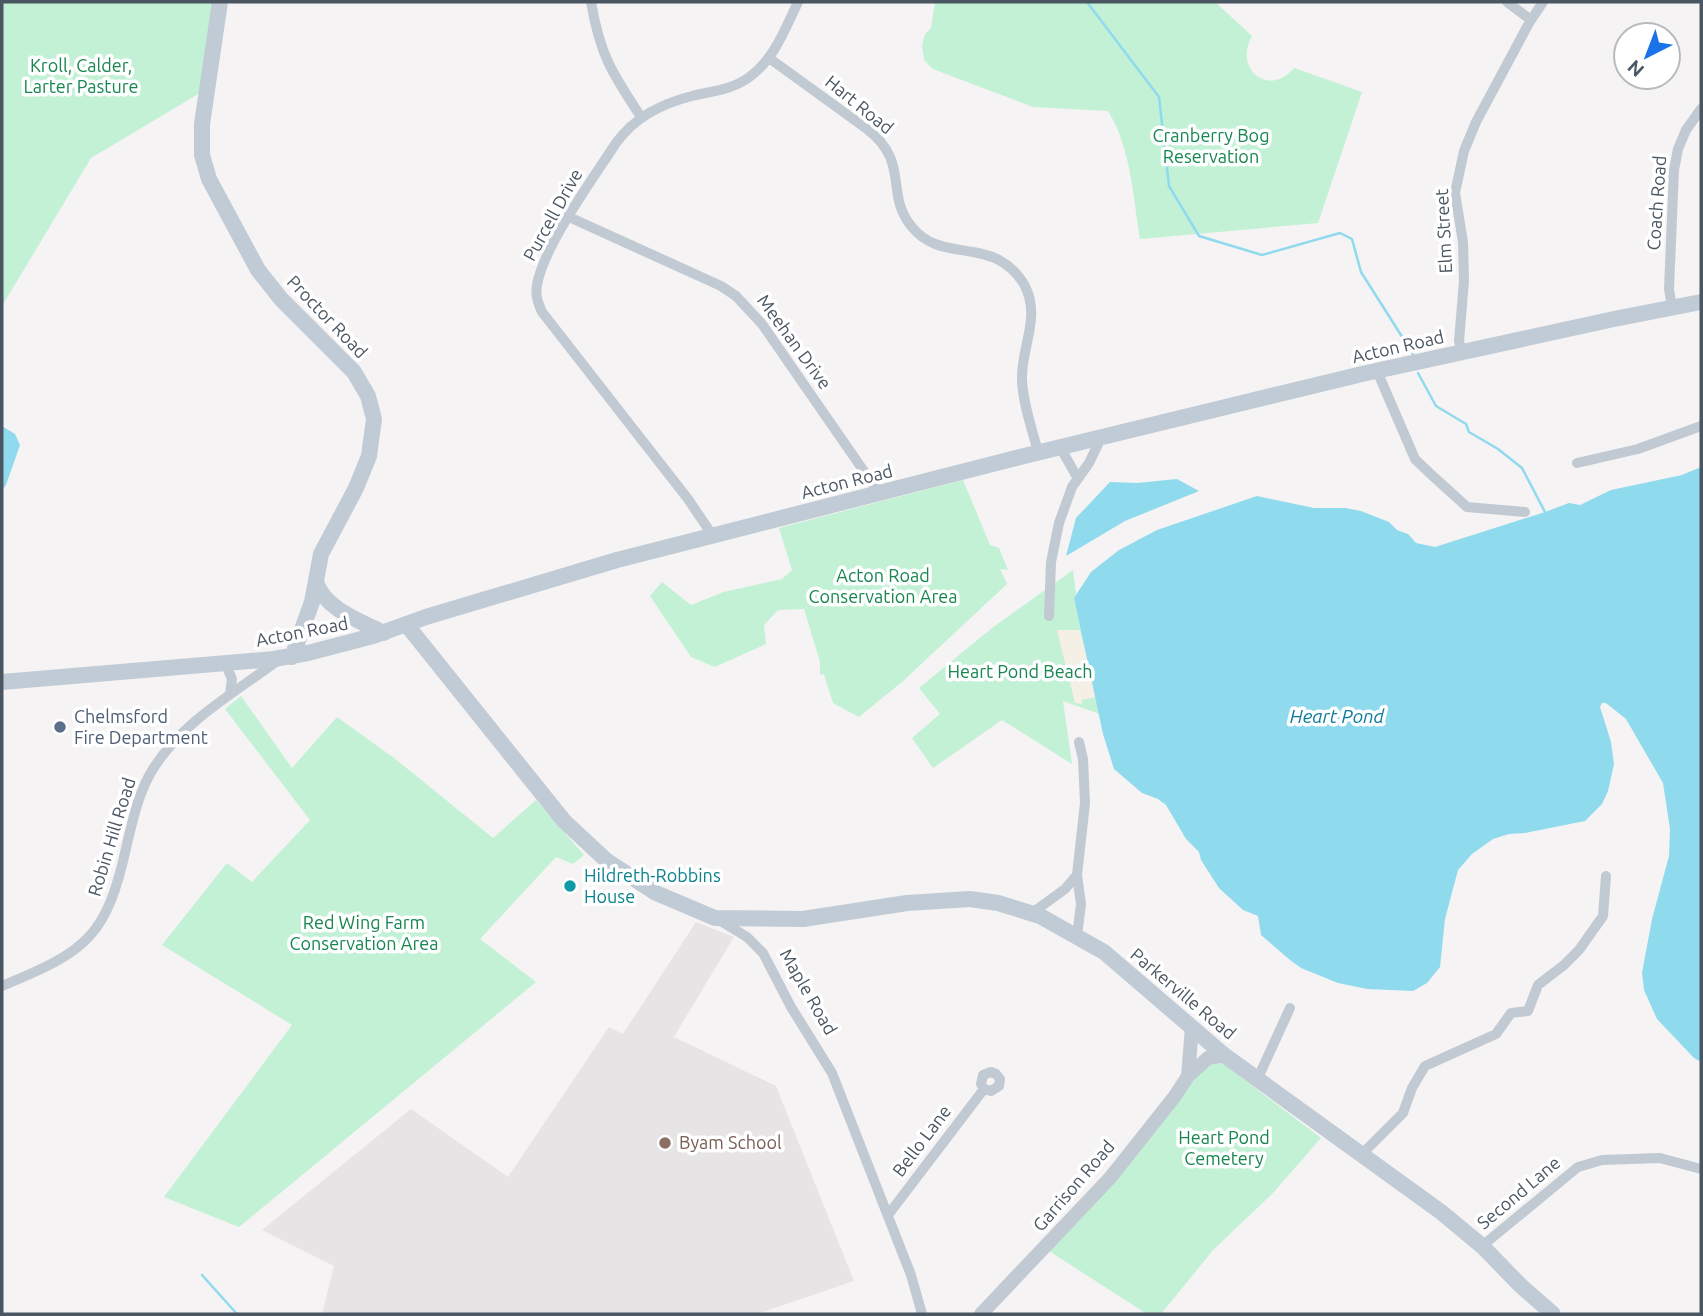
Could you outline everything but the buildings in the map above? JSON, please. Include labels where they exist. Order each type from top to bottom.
[{"type":"main road","name":"Proctor Road","points":[[220,2],[202,131],[202,155],[209,179],[258,270],[281,299],[354,372],[368,396],[374,419],[369,456],[356,488],[321,554],[310,611],[286,657]]},
{"type":"main road","name":"Acton Road","points":[[2,682],[286,657],[384,633],[617,559],[1038,452],[1377,371],[1701,302]]},
{"type":"main road","points":[[316,582],[326,598],[344,612],[384,633]]},
{"type":"main road","name":"Maple Road","points":[[406,624],[564,821],[585,842],[607,861],[656,893],[715,918]]},
{"type":"main road","name":"Parkerville Road","points":[[715,918],[803,919],[907,903],[970,900],[998,903],[1032,913],[1104,952],[1224,1055],[1441,1212],[1482,1246],[1553,1314]]},
{"type":"street","points":[[591,2],[604,56],[641,117]]},
{"type":"street","name":"Purcell Drive","points":[[713,536],[688,499],[542,312],[536,288],[548,254],[616,143],[641,117],[674,102],[737,84],[754,73],[769,58],[798,2]]},
{"type":"street","points":[[1507,2],[1531,20]]},
{"type":"street","name":"Elm Street","points":[[1462,352],[1463,242],[1455,193],[1464,151],[1476,122],[1543,2]]},
{"type":"street","name":"Hart Road","points":[[769,58],[882,142],[893,160],[902,212],[919,235],[944,248],[996,259],[1012,270],[1022,282],[1032,310],[1022,366],[1023,386],[1038,452]]},
{"type":"street","name":"Coach Road","points":[[1672,307],[1669,289],[1674,170],[1678,149],[1686,130],[1701,109]]},
{"type":"street","name":"Meehan Drive","points":[[569,218],[721,286],[736,296],[762,324],[879,493]]},
{"type":"street","points":[[1377,371],[1415,459],[1467,507],[1525,512]]},
{"type":"street","points":[[1577,463],[1637,449],[1701,426]]},
{"type":"street","points":[[1049,616],[1051,562],[1059,523],[1077,477],[1089,463],[1101,438]]},
{"type":"street","points":[[1060,447],[1077,477]]},
{"type":"street","name":"Robin Hill Road","points":[[2,986],[64,958],[89,939],[112,901],[135,811],[152,771],[177,737],[211,708],[286,657]]},
{"type":"street","points":[[225,663],[232,679],[230,694]]},
{"type":"street","points":[[1077,936],[1081,904],[1077,875],[1085,803],[1083,759],[1079,742]]},
{"type":"street","points":[[1032,913],[1065,889],[1077,875]]},
{"type":"street","points":[[1361,1155],[1403,1113],[1412,1087],[1424,1066],[1496,1034],[1511,1013],[1528,1011],[1538,985],[1564,965],[1603,916],[1606,876]]},
{"type":"street","name":"Maple Road","points":[[715,918],[747,937],[763,953],[791,1007],[832,1073],[911,1275],[922,1314]]},
{"type":"street","points":[[1257,1080],[1290,1008]]},
{"type":"street","points":[[1188,1076],[1192,1027]]},
{"type":"street","name":"Garrison Road","points":[[981,1314],[1110,1178],[1188,1076],[1208,1058],[1224,1055]]},
{"type":"street","name":"Bello Lane","points":[[888,1215],[984,1089]]},
{"type":"street","name":"Second Lane","points":[[1482,1246],[1578,1167],[1602,1160],[1660,1158],[1701,1169]]},
{"type":"shaded area","name":"Byam School","points":[[696,922],[734,937],[674,1037],[776,1086],[854,1281],[757,1314],[322,1314],[334,1266],[262,1230],[411,1109],[508,1177],[609,1027],[623,1034]]},
{"type":"green space","name":"Kroll, Calder, Larter Pasture","points":[[2,2],[214,2],[200,93],[91,158],[2,306]]},
{"type":"green space","name":"Cranberry Bog Reservation","points":[[935,2],[1215,2],[1252,36],[1247,48],[1247,59],[1250,69],[1257,76],[1274,80],[1284,77],[1294,68],[1362,92],[1318,223],[1140,239],[1126,156],[1116,125],[1108,111],[1033,107],[933,69],[924,60],[922,45],[925,34],[931,28]]},
{"type":"green space","name":"Acton Road Conservation Area","points":[[963,480],[990,545],[999,548],[1008,570],[1000,569],[1007,584],[903,681],[859,717],[833,703],[824,675],[820,674],[820,662],[804,609],[778,610],[764,625],[766,644],[715,667],[691,657],[650,596],[662,582],[691,605],[724,592],[782,579],[792,570],[779,528]]},
{"type":"green space","name":"Heart Pond Beach","points":[[1073,570],[1076,594],[1074,598],[1100,714],[1063,701],[1072,764],[1002,720],[933,768],[912,738],[940,714],[919,688],[992,628]]},
{"type":"green space","name":"Red Wing Farm Conservation Area","points":[[241,696],[292,768],[337,717],[394,758],[493,838],[536,800],[584,855],[573,864],[556,857],[480,939],[536,982],[239,1227],[164,1197],[292,1025],[162,945],[227,863],[252,882],[310,820],[225,709]]},
{"type":"green space","name":"Heart Pond Cemetery","points":[[1221,1062],[1321,1138],[1272,1194],[1213,1250],[1161,1314],[1147,1314],[1049,1251],[1196,1077],[1209,1064]]},
{"type":"sand","points":[[1057,630],[1080,630],[1097,697],[1082,700],[1082,704],[1075,703]]},
{"type":"water","points":[[2,426],[15,434],[20,445],[2,490]]},
{"type":"water","name":"Heart Pond","points":[[1701,467],[1701,1062],[1657,1019],[1644,990],[1642,973],[1652,919],[1669,856],[1670,829],[1663,783],[1626,719],[1606,703],[1602,703],[1600,707],[1611,742],[1614,764],[1602,804],[1585,821],[1509,834],[1493,839],[1472,854],[1458,870],[1445,919],[1440,967],[1427,983],[1413,991],[1367,989],[1338,983],[1301,968],[1290,960],[1261,935],[1258,916],[1243,910],[1219,888],[1201,860],[1199,852],[1186,839],[1166,805],[1142,793],[1114,769],[1103,734],[1074,598],[1091,572],[1119,550],[1157,530],[1257,496],[1314,508],[1361,511],[1389,522],[1397,530],[1408,534],[1416,543],[1435,547],[1569,503],[1580,505],[1611,490],[1682,475]]},
{"type":"water","points":[[1177,479],[1199,491],[1125,521],[1066,556],[1076,518],[1110,482],[1137,483]]},
{"type":"waterway","points":[[1087,2],[1159,97],[1169,186],[1199,236],[1262,255],[1340,233],[1352,239],[1361,272],[1413,354]]},
{"type":"waterway","points":[[1418,373],[1436,406],[1466,424],[1469,432],[1498,449],[1522,468],[1545,512]]},
{"type":"waterway","points":[[202,1275],[237,1314]]},
{"type":"place","name":"Chelmsford Fire Department","points":[[60,727]]},
{"type":"place","name":"Hildreth-Robbins House","points":[[570,886]]},
{"type":"place","name":"Byam School","points":[[665,1143]]}]
